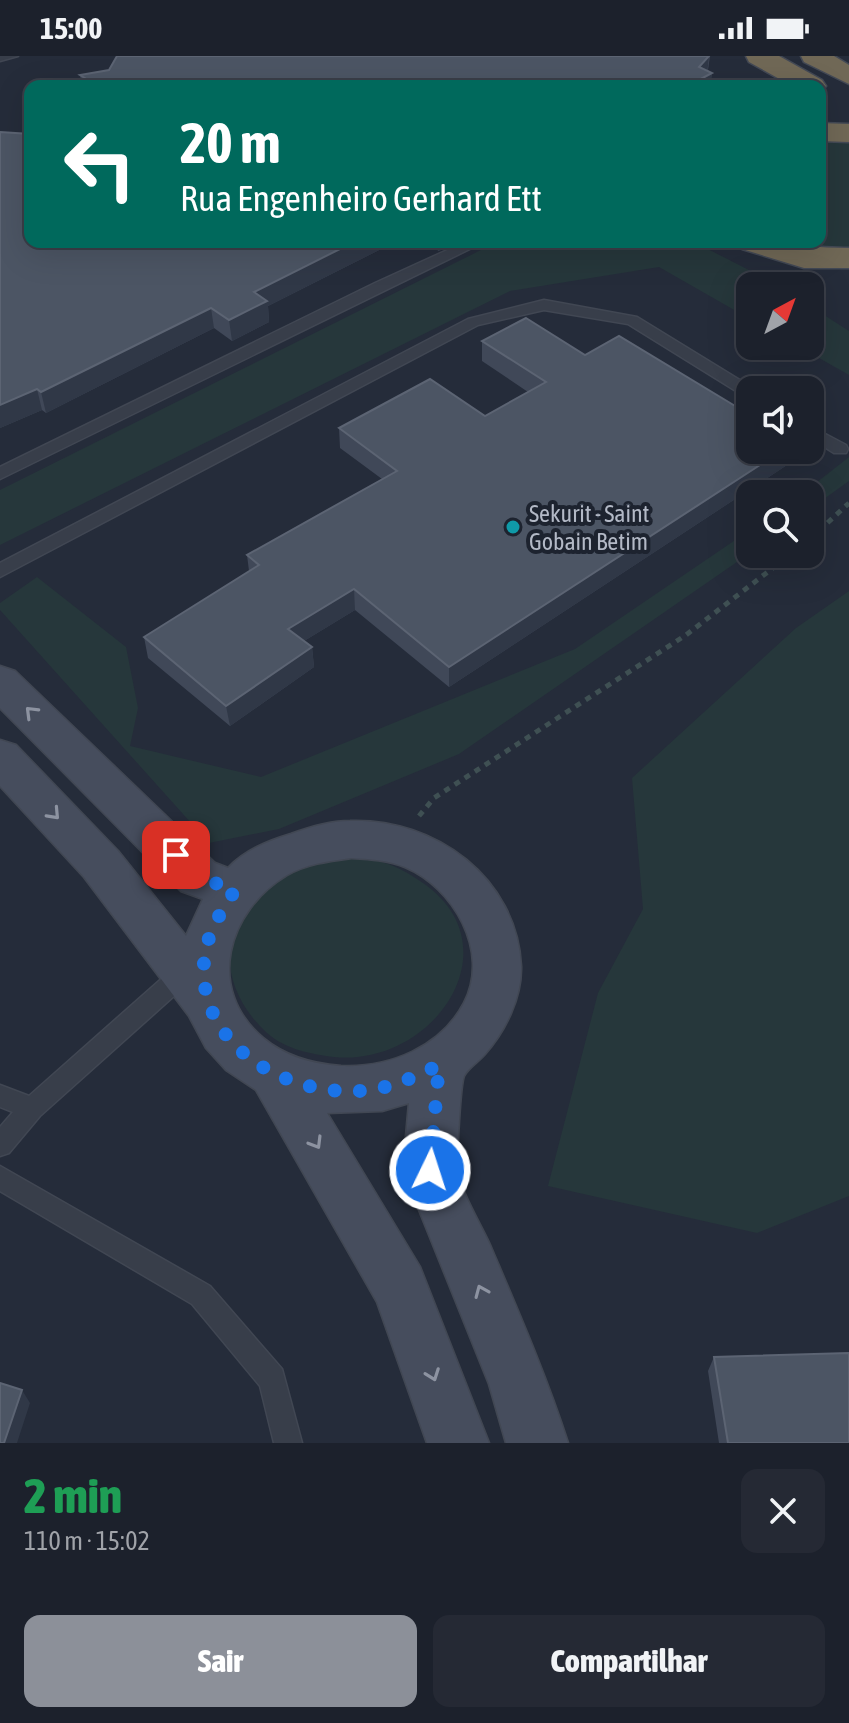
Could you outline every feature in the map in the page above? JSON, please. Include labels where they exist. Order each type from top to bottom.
[{"type":"highway","points":[[759,56],[801,80]]},
{"type":"highway","points":[[814,56],[839,85]]},
{"type":"highway","points":[[833,56],[839,85]]},
{"type":"highway","points":[[826,132],[849,133]]},
{"type":"highway","points":[[772,248],[804,258],[849,258]]},
{"type":"main road","points":[[0,682],[198,877],[235,890]]},
{"type":"main road","points":[[0,757],[101,864],[197,987],[223,1031],[238,1048],[276,1076],[316,1089],[359,1091],[402,1083],[439,1065],[473,1034],[493,996],[498,956],[489,918],[466,885],[434,859],[394,844],[351,839],[308,846],[267,863],[235,890],[213,923],[197,987]]},
{"type":"main road","points":[[439,1065],[430,1170],[519,1384],[537,1443]]},
{"type":"main road","points":[[276,1076],[400,1287],[458,1443]]},
{"type":"lane","points":[[0,57],[12,56]]},
{"type":"lane","points":[[0,474],[380,286],[464,248]]},
{"type":"lane","points":[[0,571],[473,322],[544,305],[632,320],[736,384]]},
{"type":"lane","points":[[824,439],[840,449]]},
{"type":"lane","points":[[0,1145],[32,1108],[197,987]]},
{"type":"lane","points":[[0,1096],[32,1108]]},
{"type":"lane","points":[[0,1178],[201,1295],[272,1379],[288,1443]]},
{"type":"path","points":[[824,526],[849,503]]},
{"type":"path","points":[[394,844],[434,798],[686,635],[773,568]]},
{"type":"shaded area","points":[[826,137],[849,139],[849,252],[817,248],[826,248]]},
{"type":"shaded area","points":[[485,248],[706,248],[753,272],[736,272],[736,311],[659,267],[510,291],[0,545],[0,490]]},
{"type":"shaded area","points":[[824,315],[849,331],[849,375],[823,360]]},
{"type":"shaded area","points":[[849,457],[849,481],[824,499],[824,480],[820,480]]},
{"type":"shaded area","points":[[736,540],[736,563],[459,754],[279,829],[209,843],[0,610],[0,603],[37,577],[126,647],[138,708],[130,746],[261,777],[575,649]]},
{"type":"shaded area","points":[[849,591],[849,1196],[757,1233],[548,1186],[598,993],[643,909],[632,778],[796,628]]},
{"type":"shaded area","points":[[328,859],[372,860],[407,873],[448,907],[462,936],[462,967],[451,996],[431,1022],[404,1043],[371,1055],[334,1057],[282,1043],[252,1017],[233,981],[230,943],[246,906],[277,880]]},
{"type":"building","points":[[117,56],[709,56],[699,67],[712,73],[699,80],[88,80],[80,75],[109,70]]},
{"type":"building","points":[[0,132],[24,134],[24,248],[342,248],[254,292],[267,301],[229,320],[211,308],[41,392],[37,389],[0,405]]},
{"type":"building","name":"Sekurit - Saint Gobain Betim","points":[[526,318],[585,355],[619,336],[736,407],[736,464],[761,464],[449,667],[354,589],[288,629],[312,647],[226,706],[144,637],[259,565],[247,555],[397,471],[339,428],[430,379],[485,416],[546,382],[482,341]]},
{"type":"building","points":[[849,1353],[849,1443],[728,1443],[714,1357]]},
{"type":"building","points":[[0,1383],[22,1390],[4,1443],[0,1443]]},
{"type":"place","name":"Sekurit - Saint Gobain Betim","points":[[513,527]]},
{"type":"route","points":[[176,855],[198,877],[235,890],[213,923],[204,962],[208,1002],[223,1031],[246,1056],[276,1076],[316,1089],[359,1091],[402,1083],[439,1065],[430,1170]]}]
